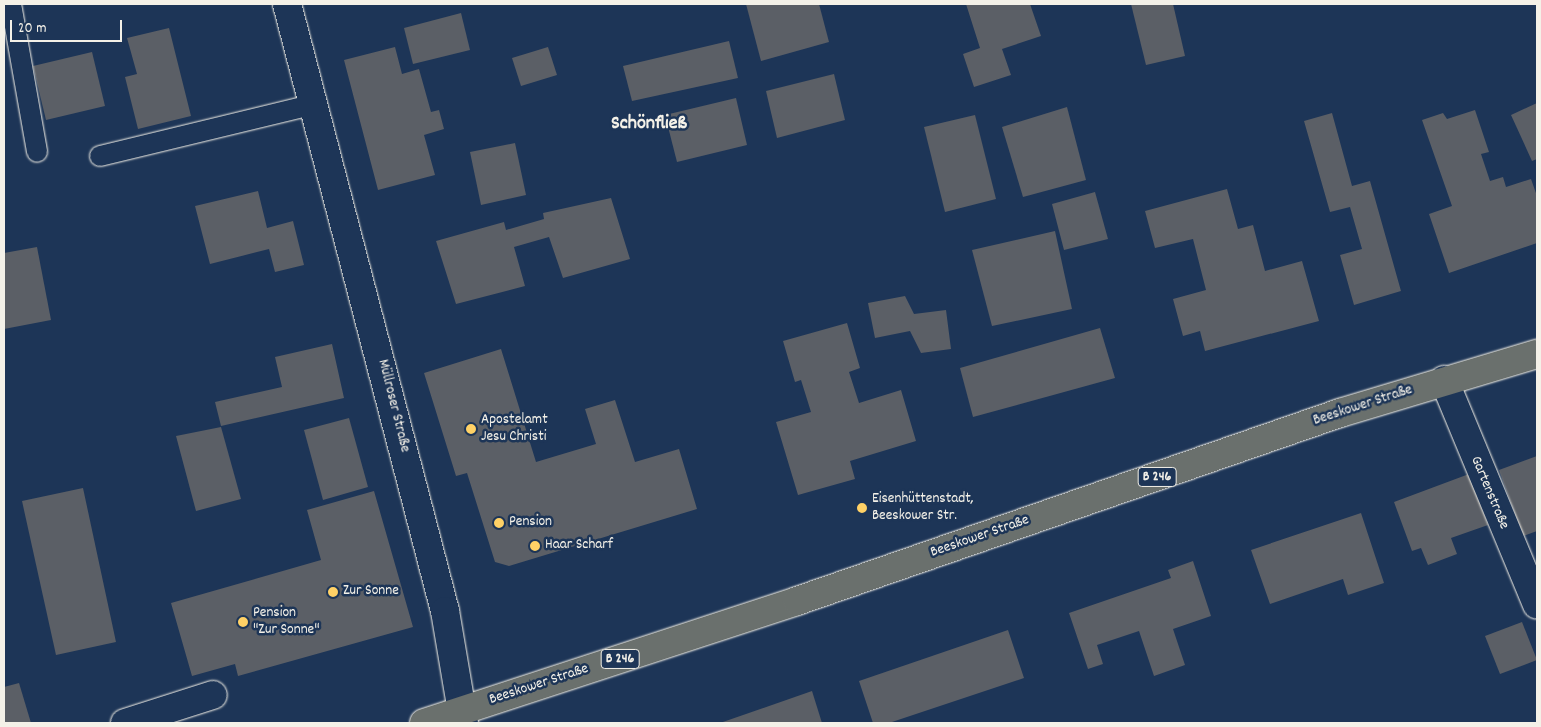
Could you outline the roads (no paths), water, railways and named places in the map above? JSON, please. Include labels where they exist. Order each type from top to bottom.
[{"type":"main road","name":"Müllroser Straße","points":[[287,4],[315,104],[445,611],[462,717]]},
{"type":"main road","name":"Beeskower Straße","points":[[424,723],[462,717],[1444,380],[1537,354]]},
{"type":"main road","name":"Gartenstraße","points":[[1444,380],[1537,605]]},
{"type":"main road","points":[[125,723],[213,695]]},
{"type":"lane","points":[[11,4],[37,152]]},
{"type":"lane","points":[[100,156],[315,104]]},
{"type":"place","name":"Apostelamt Jesu Christi","points":[[471,429]]},
{"type":"place","name":"Eisenhüttenstadt, Beeskower Str.","points":[[862,508]]},
{"type":"place","name":"Pension","points":[[499,523]]},
{"type":"place","name":"Haar Scharf","points":[[535,546]]},
{"type":"place","name":"Zur Sonne","points":[[333,592]]},
{"type":"place","name":"Pension \"Zur Sonne\"","points":[[243,622]]},
{"type":"district","name":"Schönfließ","points":[[649,124]]}]
